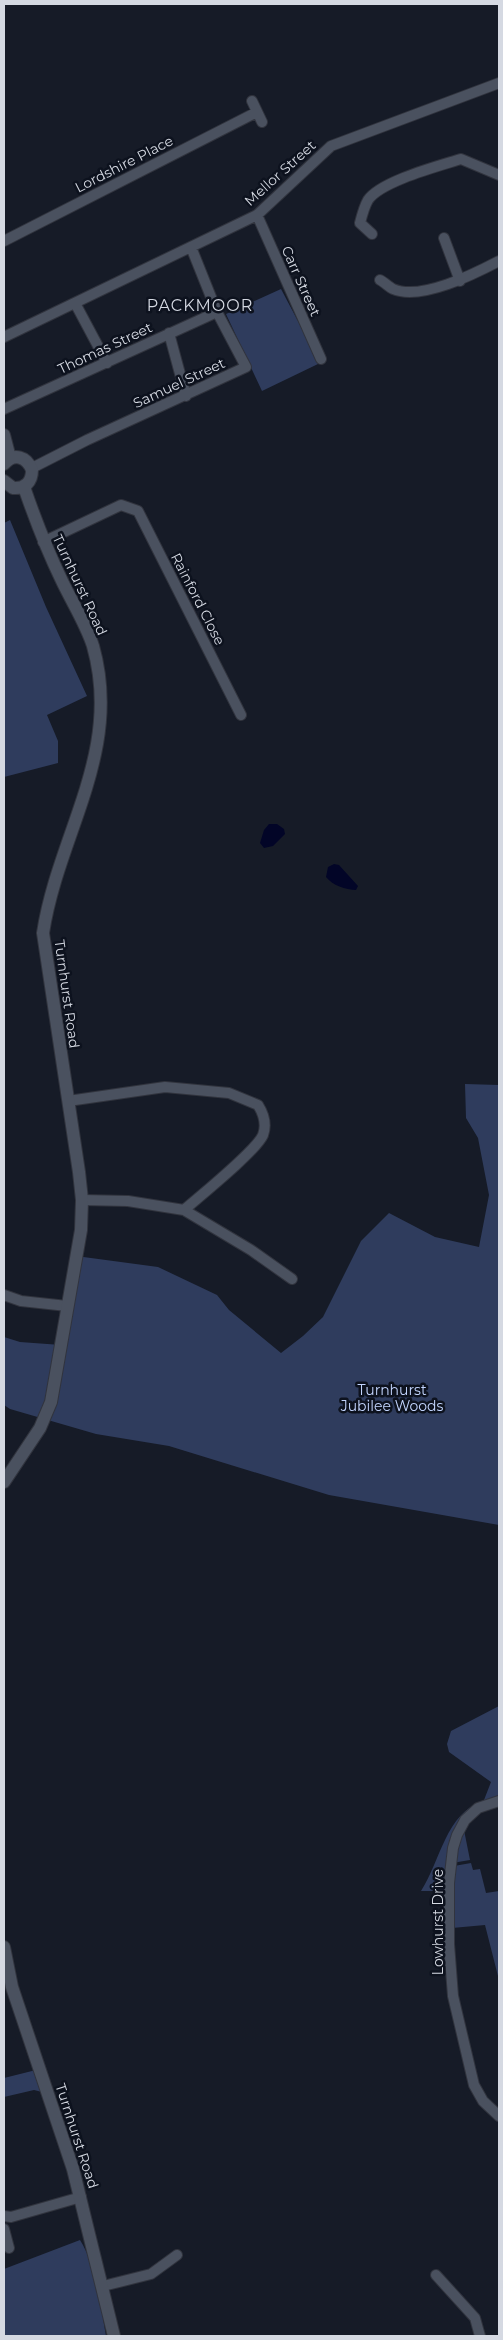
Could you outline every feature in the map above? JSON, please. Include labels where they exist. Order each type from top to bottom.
[{"type":"street","name":"Mellor Street","points":[[4,337],[257,215],[331,146],[499,83]]},
{"type":"street","points":[[252,101],[262,122]]},
{"type":"street","name":"Lordshire Place","points":[[4,241],[257,112]]},
{"type":"street","points":[[372,234],[360,223],[363,212],[372,196],[388,185],[420,172],[461,159],[499,175]]},
{"type":"street","name":"Carr Street","points":[[257,215],[321,359]]},
{"type":"street","points":[[444,238],[460,281]]},
{"type":"street","name":"Samuel Street","points":[[32,468],[87,440],[246,367],[191,247]]},
{"type":"street","points":[[380,280],[394,289],[419,291],[460,281],[499,261]]},
{"type":"street","points":[[75,303],[107,362]]},
{"type":"street","name":"Thomas Street","points":[[4,409],[169,333],[217,306]]},
{"type":"street","points":[[169,333],[186,396]]},
{"type":"street","points":[[4,435],[7,461],[21,457],[27,460],[32,468],[30,480],[24,487],[13,488],[4,481]]},
{"type":"street","name":"Turnhurst Road","points":[[4,1482],[40,1428],[51,1402],[81,1230],[82,1200],[44,933],[48,905],[84,799],[98,741],[101,694],[92,646],[43,542],[24,487]]},
{"type":"street","name":"Rainford Close","points":[[43,542],[121,505],[138,511],[241,715]]},
{"type":"street","points":[[68,1101],[165,1087],[229,1093],[258,1105],[264,1121],[262,1136],[239,1161],[184,1210]]},
{"type":"street","points":[[82,1200],[128,1201],[184,1210],[251,1250],[292,1279]]},
{"type":"street","points":[[4,1295],[21,1301],[67,1306]]},
{"type":"street","name":"Lowhurst Drive","points":[[499,1801],[478,1808],[465,1820],[457,1835],[453,1848],[449,1883],[448,1944],[453,1996],[474,2085],[484,2101],[499,2116]]},
{"type":"street","name":"Turnhurst Road","points":[[4,1947],[12,1987],[81,2196],[114,2336]]},
{"type":"street","points":[[4,2216],[11,2217],[81,2196]]},
{"type":"street","points":[[4,2229],[9,2248]]},
{"type":"street","points":[[103,2286],[151,2274],[177,2256]]},
{"type":"street","points":[[436,2275],[475,2318],[480,2336]]},
{"type":"green space","points":[[281,289],[318,359],[318,364],[262,391],[226,314]]},
{"type":"green space","points":[[10,520],[46,607],[87,696],[47,715],[58,741],[58,763],[4,777],[4,523]]},
{"type":"green space","name":"Turnhurst Jubilee Woods","points":[[465,1084],[499,1085],[499,1525],[329,1495],[169,1446],[96,1434],[10,1409],[4,1405],[4,1337],[20,1342],[61,1345],[76,1256],[158,1267],[217,1295],[229,1310],[281,1353],[323,1317],[361,1241],[389,1213],[435,1237],[479,1247],[489,1195],[478,1138],[466,1118]]},
{"type":"green space","points":[[499,1706],[499,1801],[478,1808],[464,1830],[470,1860],[452,1863],[449,1891],[421,1891],[452,1827],[471,1807],[484,1800],[491,1782],[449,1752],[447,1744],[451,1731]]},
{"type":"green space","points":[[471,1863],[473,1870],[480,1869],[486,1893],[499,1891],[499,1980],[485,1925],[452,1928],[454,1866]]},
{"type":"green space","points":[[40,2069],[46,2093],[34,2090],[4,2097],[4,2078]]},
{"type":"green space","points":[[80,2240],[86,2250],[94,2274],[106,2336],[4,2336],[4,2269]]},
{"type":"shaded area","points":[[269,824],[277,824],[284,829],[285,834],[273,846],[264,848],[260,843],[264,830]]},
{"type":"shaded area","points":[[334,864],[339,865],[358,886],[356,890],[340,886],[326,877],[328,867]]},
{"type":"district","name":"PACKMOOR","points":[[200,305]]}]
